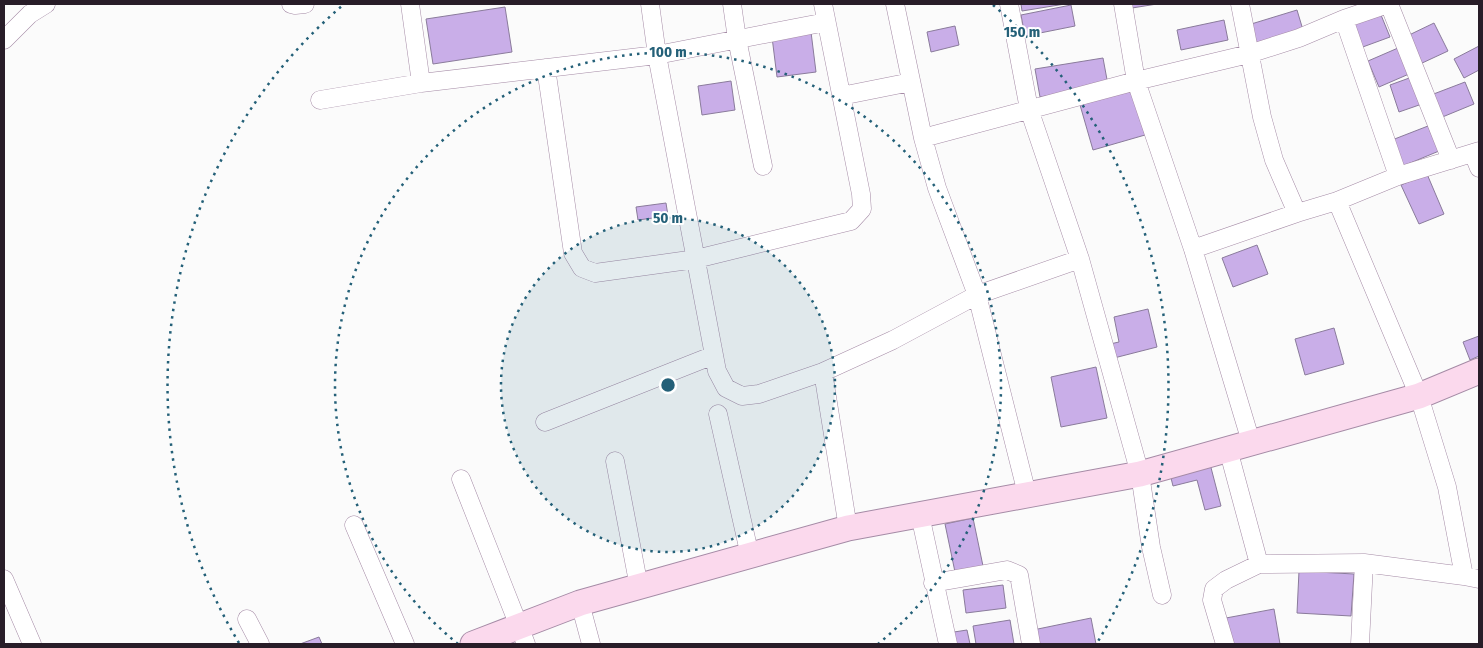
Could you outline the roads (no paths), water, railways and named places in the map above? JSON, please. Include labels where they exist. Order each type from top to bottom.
[{"type":"street","points":[[4,40],[30,14],[46,4]]},
{"type":"street","points":[[291,4],[305,4]]},
{"type":"street","points":[[410,4],[421,83]]},
{"type":"street","points":[[650,4],[657,55],[717,371],[726,388],[742,396],[759,394],[823,372],[893,340],[977,295],[1080,259]]},
{"type":"street","points":[[732,4],[762,166]]},
{"type":"street","points":[[546,68],[573,253],[582,268],[596,274],[696,259],[851,220],[862,209],[861,194],[823,4]]},
{"type":"street","points":[[895,4],[923,138],[937,188],[977,295],[1027,494]]},
{"type":"street","points":[[1008,4],[1029,109],[1080,259],[1140,474],[1151,547],[1162,595]]},
{"type":"street","points":[[1123,4],[1136,81],[1193,249],[1251,442]]},
{"type":"street","points":[[1240,4],[1262,117],[1274,160],[1297,213]]},
{"type":"street","points":[[923,138],[1136,81],[1249,54],[1299,38],[1344,19],[1388,4],[1451,160]]},
{"type":"street","points":[[1344,19],[1398,176]]},
{"type":"street","points":[[320,100],[421,83],[657,55],[826,22]]},
{"type":"street","points":[[841,96],[911,82]]},
{"type":"street","points":[[1193,249],[1337,201],[1398,176],[1451,160],[1477,157]]},
{"type":"street","points":[[1225,644],[1212,600],[1214,589],[1226,580],[1259,564],[1364,563],[1472,578],[1419,396],[1337,201]]},
{"type":"street","points":[[545,422],[714,355]]},
{"type":"street","points":[[473,644],[522,635],[580,603],[848,528],[1140,474],[1419,396],[1479,371]]},
{"type":"street","points":[[823,372],[848,528]]},
{"type":"street","points":[[718,414],[750,556]]},
{"type":"street","points":[[1228,449],[1259,564]]},
{"type":"street","points":[[615,461],[639,587]]},
{"type":"street","points":[[462,479],[522,635]]},
{"type":"street","points":[[920,515],[933,583],[948,644]]},
{"type":"street","points":[[354,525],[405,644]]},
{"type":"street","points":[[1360,644],[1364,563]]},
{"type":"street","points":[[933,583],[1007,570],[1019,574],[1031,644]]},
{"type":"street","points":[[4,579],[32,644]]},
{"type":"street","points":[[580,603],[591,644]]},
{"type":"street","points":[[247,619],[260,644]]}]
